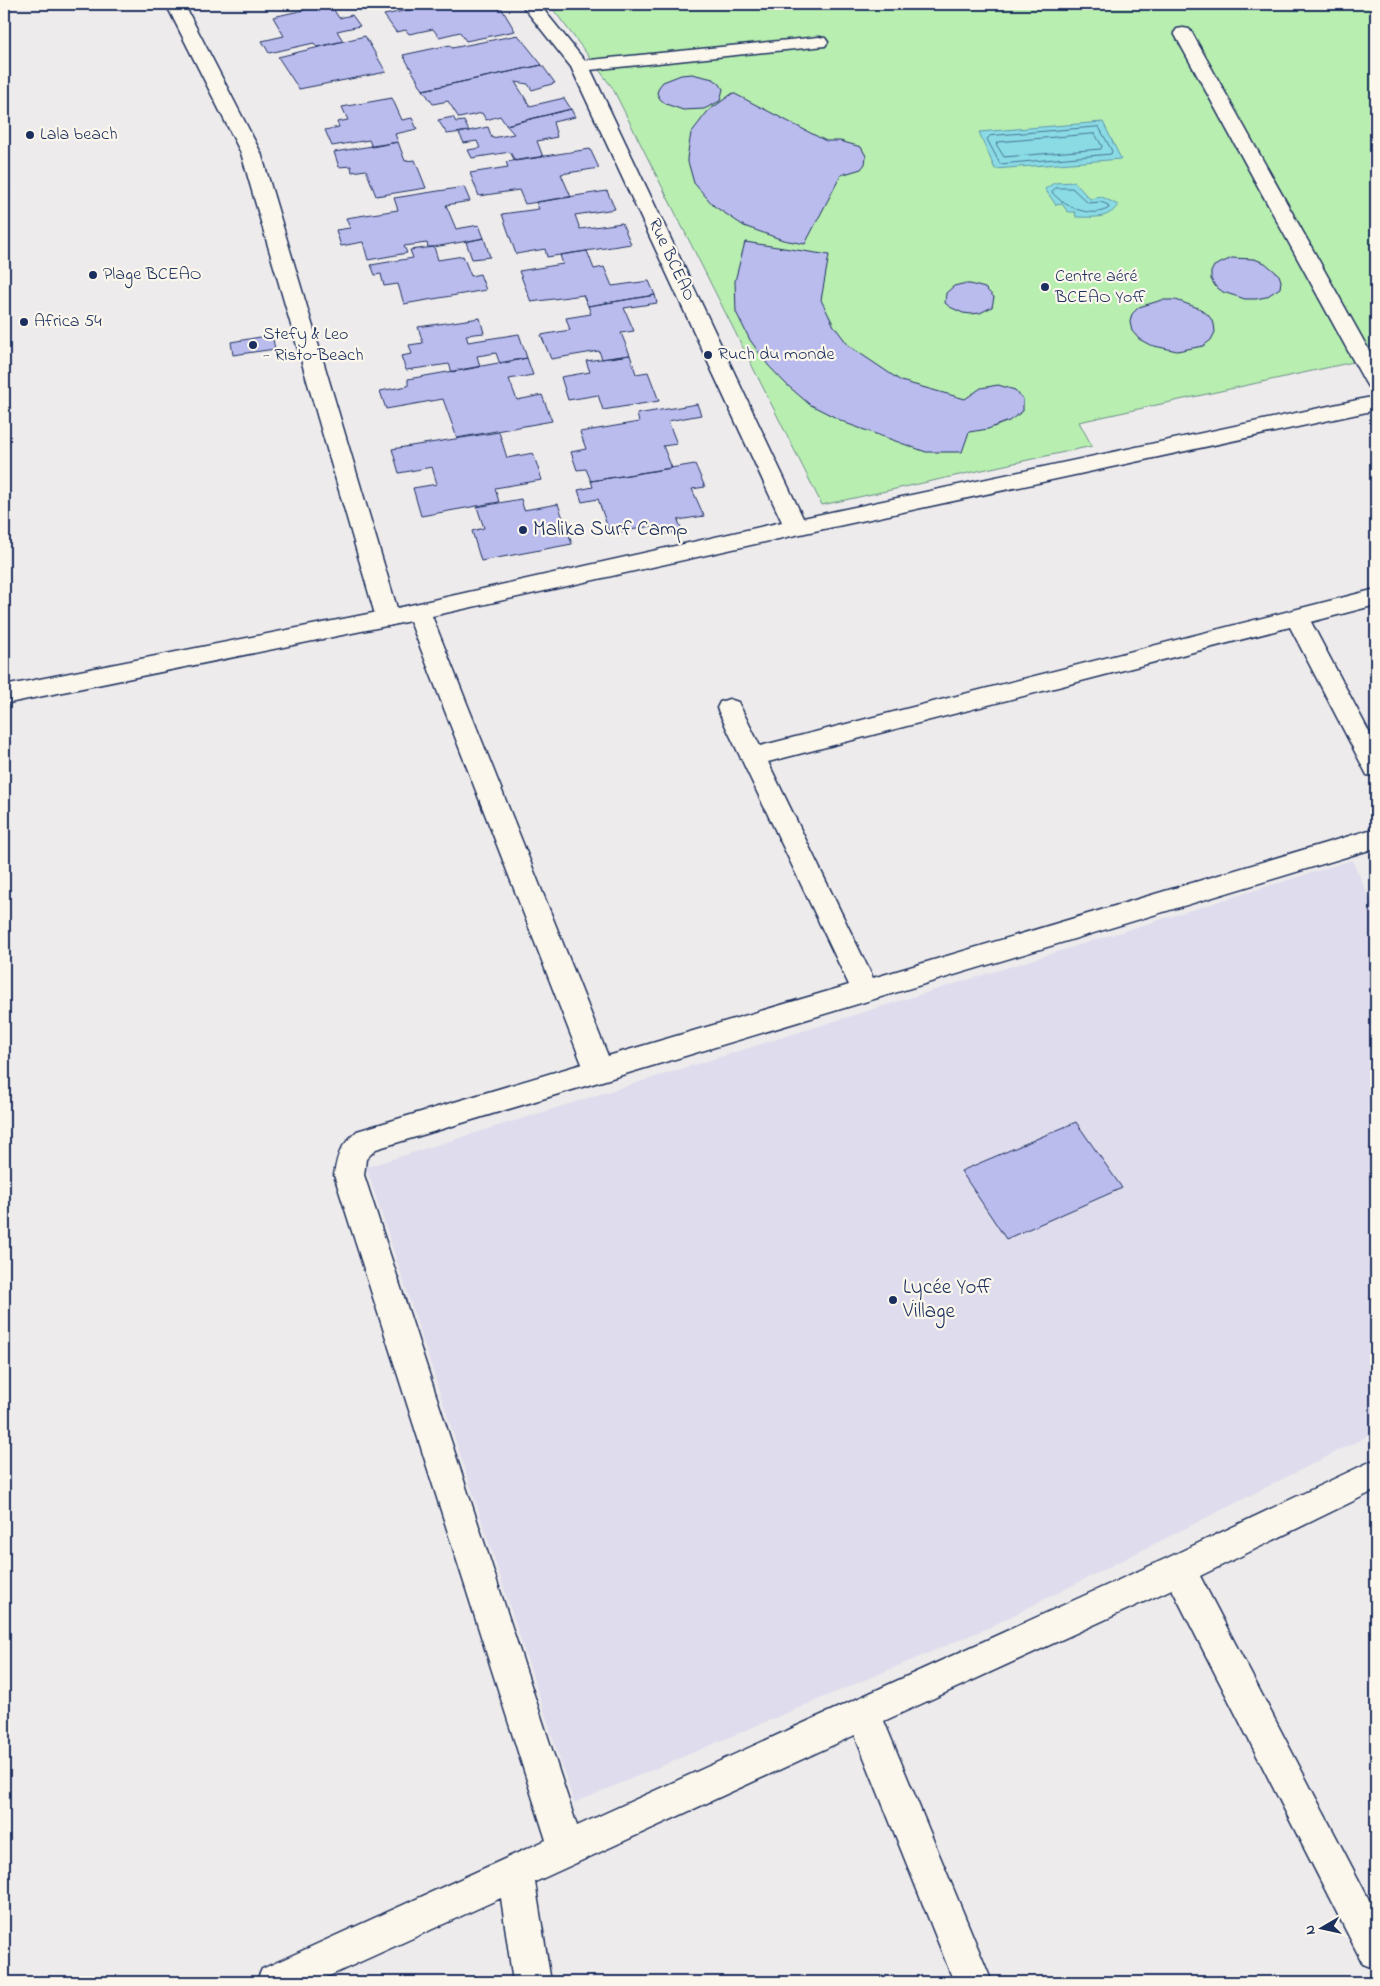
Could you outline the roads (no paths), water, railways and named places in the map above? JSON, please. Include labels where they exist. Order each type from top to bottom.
[{"type":"street","points":[[175,4],[251,153],[388,618]]},
{"type":"street","name":"Rue BCEAO","points":[[530,4],[580,66],[796,527]]},
{"type":"street","points":[[1183,33],[1376,382]]},
{"type":"street","points":[[580,66],[819,42]]},
{"type":"street","points":[[4,695],[388,618],[796,527],[1376,403]]},
{"type":"street","points":[[753,757],[1376,598]]},
{"type":"street","points":[[418,611],[599,1070]]},
{"type":"street","points":[[1297,618],[1376,768]]},
{"type":"street","points":[[729,708],[866,990]]},
{"type":"street","points":[[567,1849],[349,1175],[352,1154],[367,1140],[1376,838]]},
{"type":"street","points":[[275,1982],[1179,1569],[1376,1474]]},
{"type":"street","points":[[1179,1569],[1376,1948]]},
{"type":"street","points":[[864,1713],[973,1982]]},
{"type":"street","points":[[515,1872],[532,1982]]},
{"type":"water","points":[[1103,122],[1121,159],[995,169],[979,132]]},
{"type":"water","points":[[1074,182],[1090,199],[1102,197],[1118,205],[1114,210],[1105,215],[1076,217],[1075,212],[1068,212],[1062,204],[1056,205],[1045,189],[1054,183]]},
{"type":"place","name":"Lala beach","points":[[30,135]]},
{"type":"place","name":"Plage BCEAO","points":[[93,275]]},
{"type":"place","name":"Centre aéré BCEAO Yoff","points":[[1045,287]]},
{"type":"place","name":"Africa 54","points":[[24,322]]},
{"type":"place","name":"Stefy & Leo - Risto–Beach","points":[[253,345]]},
{"type":"place","name":"Ruch du monde","points":[[708,355]]},
{"type":"place","name":"Malika Surf Camp","points":[[523,530]]},
{"type":"place","name":"Lycée Yoff Village","points":[[893,1300]]}]
